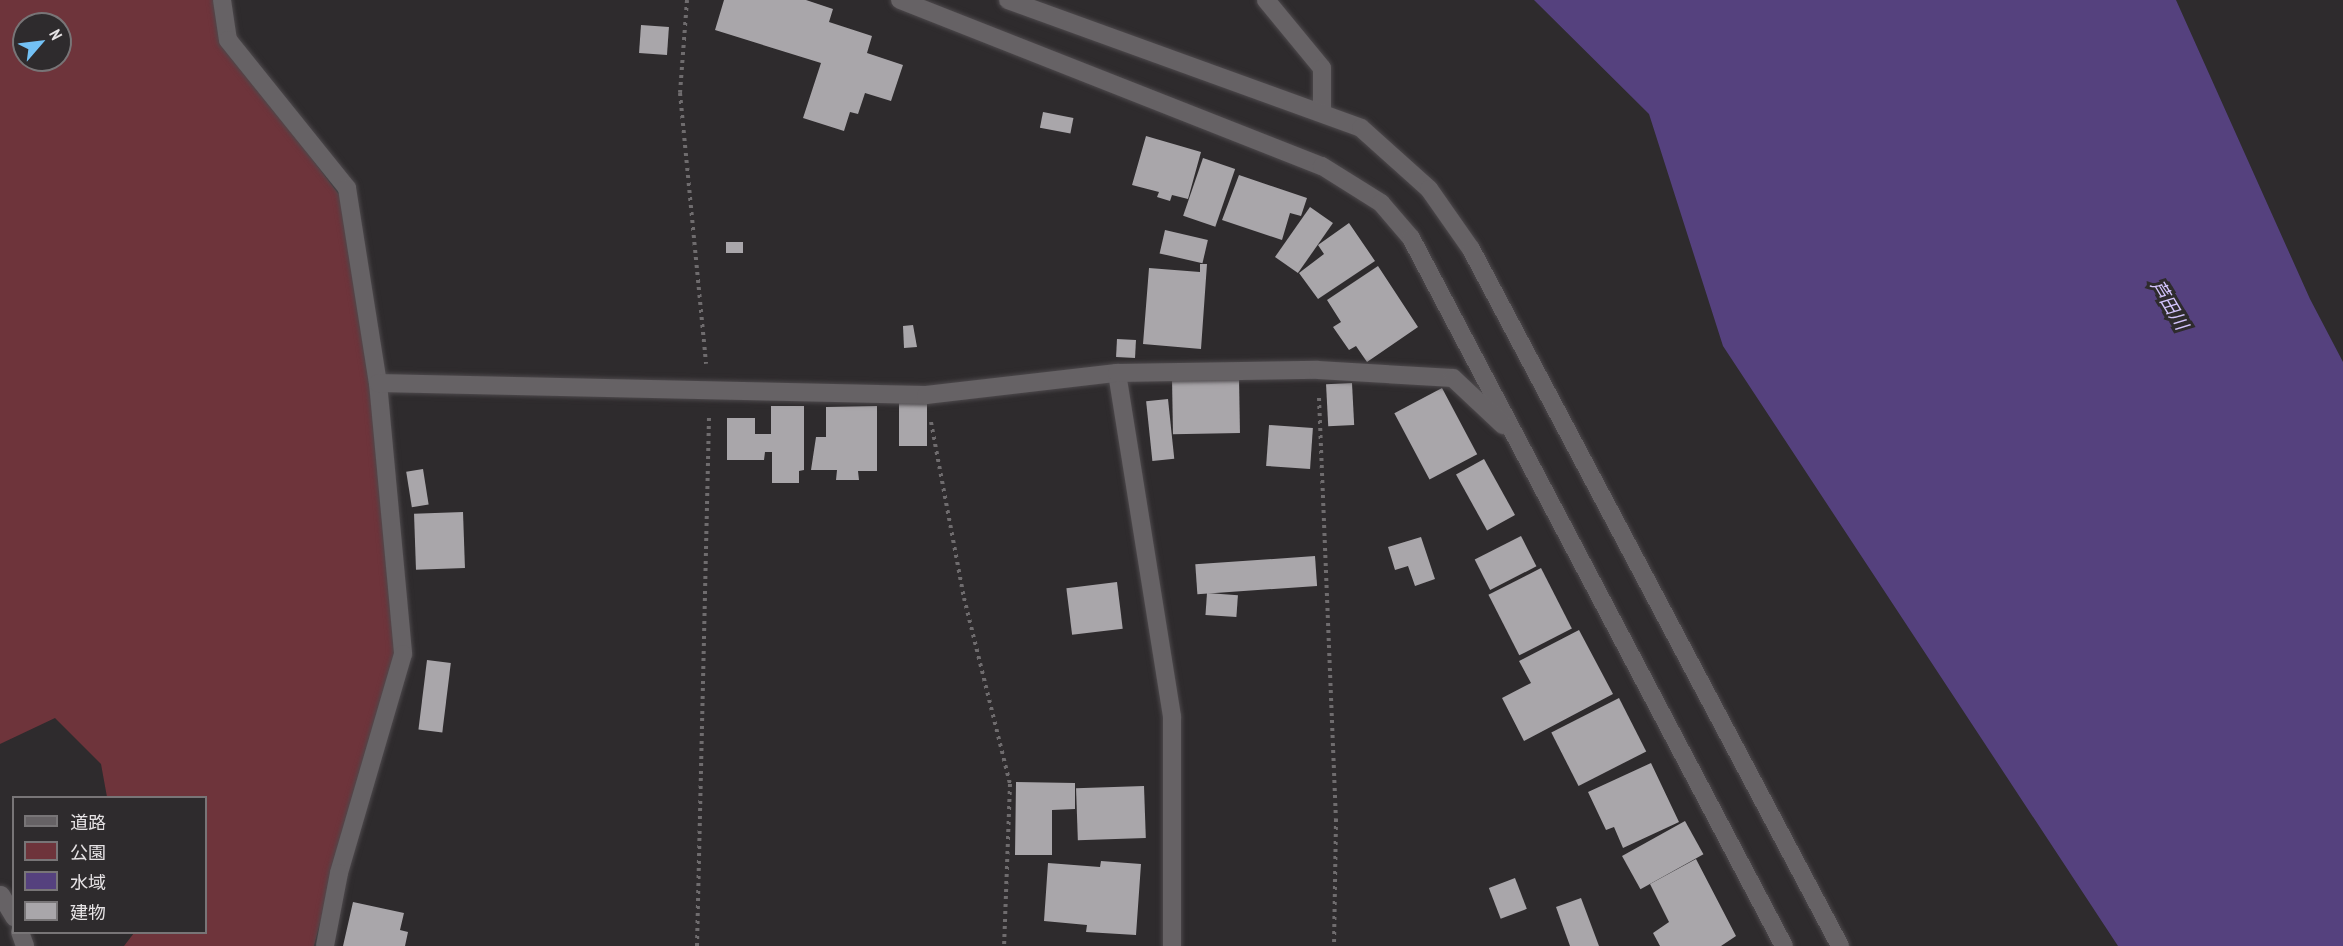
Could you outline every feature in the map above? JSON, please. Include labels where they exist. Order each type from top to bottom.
[{"type":"street","points":[[222,0],[228,40],[347,188],[378,383],[403,654],[339,873],[325,946]]},
{"type":"street","points":[[900,0],[1322,166],[1351,181],[1381,203],[1411,238],[1512,435],[1784,946]]},
{"type":"street","points":[[1008,0],[1361,128],[1429,189],[1471,249],[1840,946]]},
{"type":"street","points":[[1266,0],[1322,68],[1322,113]]},
{"type":"street","points":[[378,383],[926,395],[1117,373],[1318,370],[1453,378],[1512,435]]},
{"type":"street","points":[[1117,373],[1172,717],[1172,946]]},
{"type":"street","points":[[5,893],[12,912]]},
{"type":"path","points":[[687,0],[680,93],[709,390],[708,590],[697,946]]},
{"type":"path","points":[[1318,370],[1336,819],[1335,946]]},
{"type":"path","points":[[926,395],[964,598],[1010,784],[1004,946]]},
{"type":"green space","points":[[0,0],[218,0],[276,111],[346,204],[357,255],[397,663],[341,842],[314,946],[124,946],[133,934],[207,934],[207,796],[107,796],[101,764],[55,718],[0,744]]},
{"type":"water","name":"芦田川","points":[[1534,0],[2176,0],[2310,299],[2343,362],[2343,946],[2118,946],[1723,346],[1649,114]]},
{"type":"building","points":[[724,0],[806,0],[833,9],[829,22],[872,36],[867,53],[903,65],[891,101],[865,93],[858,114],[850,112],[844,131],[803,118],[821,63],[715,30]]},
{"type":"building","points":[[641,25],[669,27],[667,55],[639,53]]},
{"type":"building","points":[[1043,112],[1073,118],[1070,134],[1040,128]]},
{"type":"building","points":[[1146,136],[1201,152],[1188,199],[1172,195],[1170,201],[1157,197],[1159,192],[1132,185]]},
{"type":"building","points":[[1203,158],[1235,169],[1215,227],[1183,216]]},
{"type":"building","points":[[1239,175],[1307,198],[1301,216],[1290,213],[1282,240],[1222,220]]},
{"type":"building","points":[[1310,207],[1333,223],[1298,273],[1275,257]]},
{"type":"building","points":[[1349,223],[1375,261],[1318,299],[1299,273],[1324,254],[1318,245]]},
{"type":"building","points":[[1165,230],[1208,240],[1202,263],[1160,253]]},
{"type":"building","points":[[726,242],[743,242],[743,253],[726,253]]},
{"type":"building","points":[[1200,264],[1207,264],[1201,349],[1143,344],[1149,268],[1200,272]]},
{"type":"building","points":[[1378,266],[1418,327],[1367,362],[1356,346],[1349,350],[1333,327],[1341,322],[1327,300]]},
{"type":"building","points":[[913,325],[917,347],[904,348],[903,326]]},
{"type":"building","points":[[1117,339],[1136,340],[1135,358],[1116,357]]},
{"type":"building","points":[[1239,377],[1240,433],[1173,434],[1172,378]]},
{"type":"building","points":[[1352,383],[1354,425],[1328,426],[1326,384]]},
{"type":"building","points":[[1442,388],[1477,454],[1430,480],[1394,413]]},
{"type":"building","points":[[1168,399],[1174,459],[1152,461],[1146,401]]},
{"type":"building","points":[[899,401],[927,401],[927,446],[899,446]]},
{"type":"building","points":[[771,406],[804,406],[804,470],[799,471],[799,483],[772,483],[772,452],[765,452],[764,460],[727,460],[727,418],[755,418],[755,434],[771,434]]},
{"type":"building","points":[[877,406],[877,471],[858,471],[859,480],[836,480],[837,470],[811,470],[816,437],[826,437],[826,407]]},
{"type":"building","points":[[1269,425],[1313,428],[1310,469],[1266,466]]},
{"type":"building","points":[[1484,459],[1515,515],[1487,530],[1456,475]]},
{"type":"building","points":[[423,469],[429,505],[412,507],[406,472]]},
{"type":"building","points":[[463,512],[465,568],[416,570],[414,514]]},
{"type":"building","points":[[1521,536],[1536,566],[1490,590],[1475,560]]},
{"type":"building","points":[[1421,537],[1435,579],[1415,586],[1408,566],[1395,570],[1388,547]]},
{"type":"building","points":[[1315,556],[1317,586],[1197,594],[1195,564]]},
{"type":"building","points":[[1541,568],[1572,629],[1519,655],[1488,595]]},
{"type":"building","points":[[1117,582],[1123,629],[1072,635],[1066,588]]},
{"type":"building","points":[[1207,593],[1238,595],[1236,617],[1205,615]]},
{"type":"building","points":[[1579,630],[1613,694],[1524,741],[1502,698],[1531,683],[1519,661]]},
{"type":"building","points":[[427,660],[451,663],[442,732],[418,729]]},
{"type":"building","points":[[1619,698],[1646,751],[1579,786],[1551,733]]},
{"type":"building","points":[[1651,763],[1679,822],[1623,848],[1614,827],[1606,830],[1588,792]]},
{"type":"building","points":[[1016,782],[1075,783],[1075,809],[1052,810],[1052,855],[1015,855]]},
{"type":"building","points":[[1144,786],[1146,838],[1078,840],[1076,788]]},
{"type":"building","points":[[1685,821],[1703,854],[1640,889],[1622,856]]},
{"type":"building","points":[[1696,859],[1736,936],[1721,946],[1660,946],[1653,933],[1669,922],[1650,884]]},
{"type":"building","points":[[1101,861],[1141,864],[1136,935],[1086,932],[1087,925],[1044,921],[1048,863],[1100,867]]},
{"type":"building","points":[[1515,878],[1527,909],[1501,919],[1489,888]]},
{"type":"building","points":[[1581,898],[1599,946],[1570,946],[1556,907]]},
{"type":"building","points":[[353,902],[404,913],[400,930],[408,932],[405,946],[343,946]]}]
